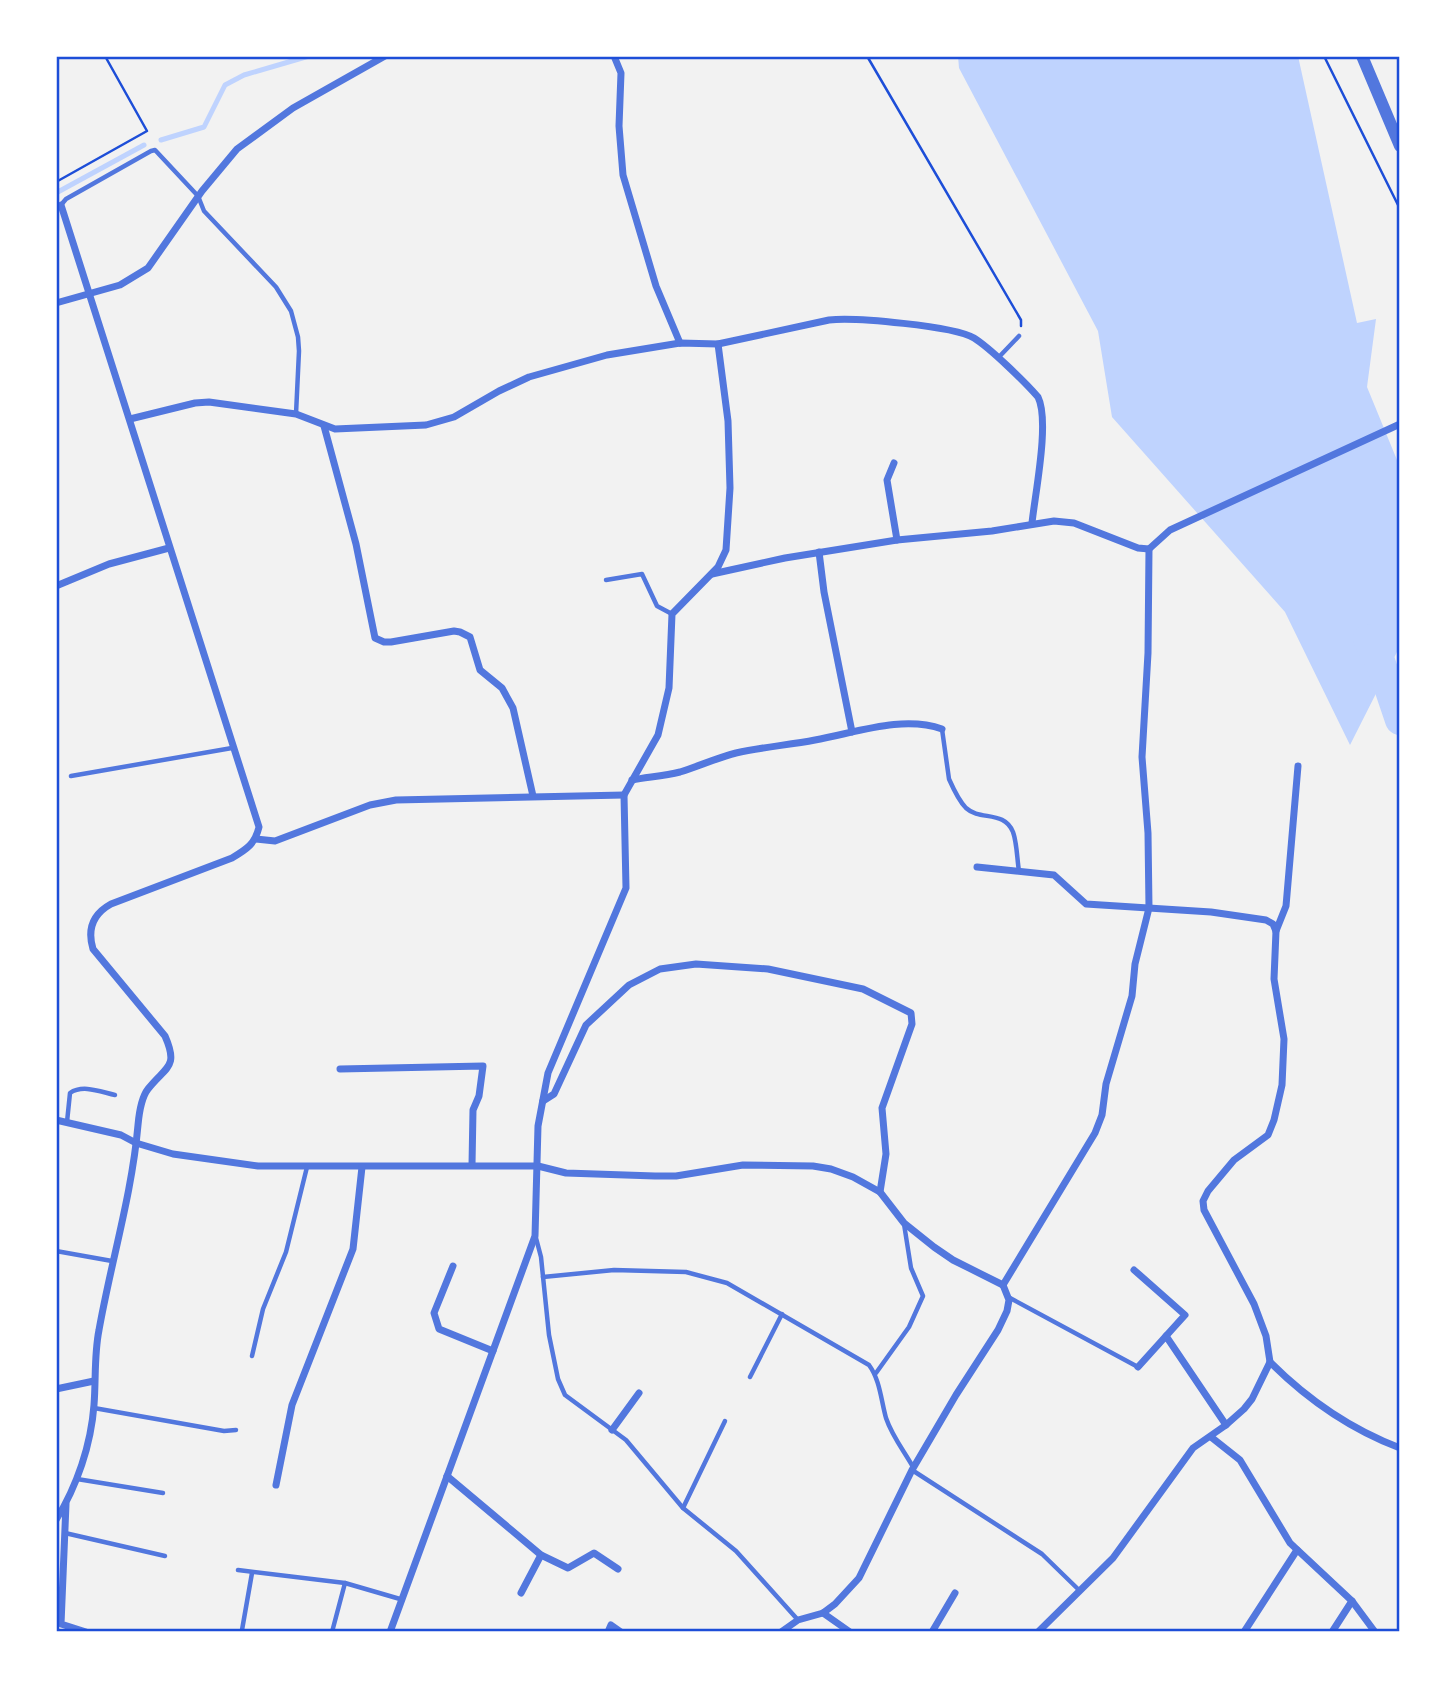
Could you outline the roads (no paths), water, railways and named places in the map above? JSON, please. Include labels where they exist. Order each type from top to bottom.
[{"type":"street","points":[[56,303],[121,285],[148,268],[198,196],[237,149],[293,108],[385,56]]},
{"type":"street","points":[[614,56],[621,73],[622,174],[656,286],[680,343]]},
{"type":"street","points":[[1362,56],[1400,146]]},
{"type":"street","points":[[56,1520],[66,1504],[84,1457],[94,1408],[97,1340],[143,1100],[147,1090],[171,1065],[172,1052],[165,1036],[93,949],[89,936],[93,920],[102,909],[111,904],[232,858],[247,849],[256,839],[259,827],[61,205]]},
{"type":"street","points":[[130,419],[209,402],[296,414],[335,429],[426,425],[454,417],[529,377],[607,355],[680,343],[718,344],[844,318],[959,331],[974,338],[1032,390],[1042,404],[1043,427],[1032,523]]},
{"type":"street","points":[[390,1632],[535,1236],[538,1126],[548,1073],[626,888],[624,795],[658,735],[670,688],[671,614],[711,574],[726,550],[730,488],[728,421],[718,344]]},
{"type":"street","points":[[1003,1285],[1095,1133],[1102,1115],[1106,1084],[1132,996],[1135,964],[1149,908],[1149,860],[1142,757],[1149,641],[1149,549],[1170,530],[1400,424]]},
{"type":"street","points":[[324,426],[356,544],[375,638],[391,642],[454,631],[470,637],[480,670],[502,688],[513,708],[533,796]]},
{"type":"street","points":[[894,463],[887,480],[897,540]]},
{"type":"street","points":[[711,574],[819,552],[1054,521],[1074,523],[1128,544],[1149,549]]},
{"type":"street","points":[[56,586],[109,564],[169,548]]},
{"type":"street","points":[[819,552],[824,592],[852,732]]},
{"type":"street","points":[[632,780],[679,772],[760,747],[901,724],[928,724],[942,729]]},
{"type":"street","points":[[1038,1632],[1113,1558],[1193,1448],[1226,1426],[1252,1399],[1270,1362],[1266,1336],[1254,1304],[1204,1210],[1203,1201],[1234,1160],[1268,1135],[1282,1084],[1284,1039],[1274,979],[1276,931],[1286,906],[1298,766]]},
{"type":"street","points":[[256,839],[275,841],[369,806],[396,800],[624,795]]},
{"type":"street","points":[[977,867],[1054,875],[1086,904],[1211,912],[1266,920],[1273,924],[1276,931]]},
{"type":"street","points":[[543,1101],[554,1094],[586,1025],[629,985],[660,969],[696,964],[768,969],[863,989],[911,1013],[912,1024],[882,1108],[886,1154],[880,1192]]},
{"type":"street","points":[[340,1069],[483,1066],[479,1096],[473,1110],[472,1165]]},
{"type":"street","points":[[56,1120],[121,1135],[136,1143],[173,1154],[258,1166],[538,1166],[566,1174],[655,1176],[676,1176],[743,1165],[813,1166],[853,1177],[880,1192],[904,1223],[953,1260],[1003,1285],[1008,1297],[1007,1311],[913,1469],[859,1578],[835,1604],[823,1612],[798,1619],[781,1632]]},
{"type":"street","points":[[276,1485],[292,1405],[353,1249],[362,1167]]},
{"type":"street","points":[[453,1266],[434,1313],[439,1329],[493,1351]]},
{"type":"street","points":[[1134,1270],[1185,1315],[1138,1367]]},
{"type":"street","points":[[1166,1336],[1226,1426]]},
{"type":"street","points":[[1270,1362],[1328,1411],[1370,1436],[1400,1448]]},
{"type":"street","points":[[56,1388],[94,1381]]},
{"type":"street","points":[[612,1430],[639,1393]]},
{"type":"street","points":[[1211,1437],[1240,1460],[1290,1543],[1352,1601],[1375,1632]]},
{"type":"street","points":[[447,1476],[541,1555],[568,1568],[594,1553],[618,1569]]},
{"type":"street","points":[[66,1504],[61,1624],[86,1632]]},
{"type":"street","points":[[1244,1632],[1297,1550]]},
{"type":"street","points":[[521,1593],[541,1555]]},
{"type":"street","points":[[932,1632],[955,1593]]},
{"type":"street","points":[[1332,1632],[1352,1601]]},
{"type":"street","points":[[823,1612],[850,1632]]},
{"type":"street","points":[[608,1632],[611,1625],[621,1632]]},
{"type":"lane","points":[[61,205],[78,192],[155,150],[198,196],[204,211],[276,287],[291,311],[299,351],[296,414]]},
{"type":"lane","points":[[997,359],[1019,335]]},
{"type":"lane","points":[[606,580],[642,574],[657,606],[671,614]]},
{"type":"lane","points":[[942,729],[952,787],[966,808],[1001,818],[1006,822],[1013,833],[1018,871]]},
{"type":"lane","points":[[71,776],[232,748]]},
{"type":"lane","points":[[67,1122],[71,1093],[74,1091],[85,1089],[115,1095]]},
{"type":"lane","points":[[253,1356],[263,1309],[286,1252],[307,1167]]},
{"type":"lane","points":[[875,1374],[909,1328],[923,1296],[911,1268],[904,1223]]},
{"type":"lane","points":[[535,1236],[556,1368],[565,1395],[626,1440],[683,1508],[736,1551],[798,1619]]},
{"type":"lane","points":[[56,1251],[112,1261]]},
{"type":"lane","points":[[543,1278],[614,1270],[686,1272],[727,1283],[782,1314],[869,1365],[875,1374],[893,1435],[913,1469],[1042,1554],[1080,1591]]},
{"type":"lane","points":[[1008,1297],[1138,1367]]},
{"type":"lane","points":[[750,1377],[782,1314]]},
{"type":"lane","points":[[94,1408],[224,1431],[236,1430]]},
{"type":"lane","points":[[683,1508],[724,1420]]},
{"type":"lane","points":[[77,1479],[163,1493]]},
{"type":"lane","points":[[65,1533],[166,1556]]},
{"type":"lane","points":[[238,1570],[345,1583],[400,1599]]},
{"type":"lane","points":[[242,1630],[252,1573]]},
{"type":"lane","points":[[332,1632],[345,1583]]},
{"type":"water","points":[[958,56],[1298,56],[1357,323],[1376,319],[1367,387],[1397,460],[1400,646],[1350,745],[1285,612],[1112,417],[1098,331],[959,68]]},
{"type":"waterway","points":[[161,140],[204,127],[225,85],[244,75],[309,56]]},
{"type":"waterway","points":[[56,193],[144,145]]},
{"type":"waterway","points":[[1368,639],[1381,664],[1400,720]]}]
